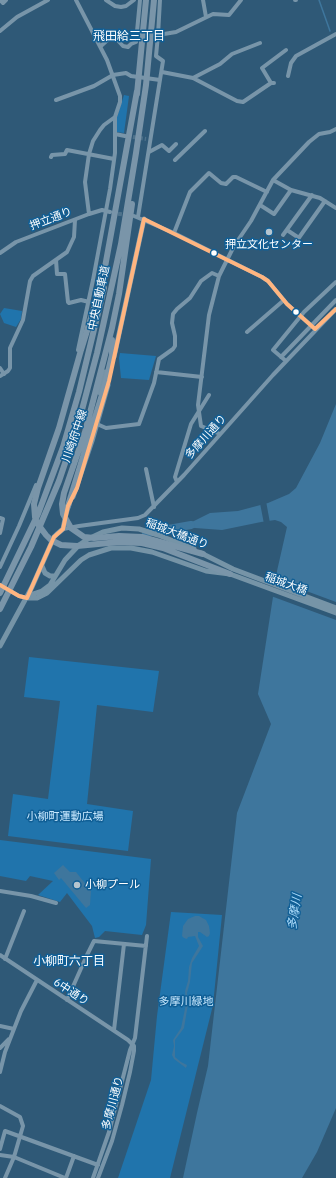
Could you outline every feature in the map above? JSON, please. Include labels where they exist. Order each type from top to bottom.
[{"type":"highway","name":"中央自動車道","points":[[0,593],[38,514],[52,478],[79,392],[100,307],[129,152],[138,88],[146,0]]},
{"type":"highway","name":"中央自動車道","points":[[0,609],[44,519],[78,425],[86,394],[121,244],[145,93],[154,0]]},
{"type":"highway","points":[[138,88],[100,290],[59,428],[38,488],[34,511],[37,523],[46,535],[57,543],[68,546],[84,546],[119,542],[142,543],[231,572]]},
{"type":"highway","points":[[145,93],[140,153],[112,328],[85,432],[64,493],[62,514],[71,528],[84,537],[142,537],[203,554]]},
{"type":"highway","points":[[68,506],[88,443],[110,364],[112,328]]},
{"type":"main road","name":"川崎府中線","points":[[64,529],[61,514],[66,494],[102,395],[115,351],[144,219]]},
{"type":"main road","name":"川崎府中線","points":[[64,529],[68,506],[77,488],[97,424],[102,395]]},
{"type":"main road","points":[[0,646],[27,598],[54,537],[64,529]]},
{"type":"main road","name":"稲城大橋通り","points":[[27,598],[47,588],[56,576],[64,560],[72,551],[84,542],[99,534],[118,529],[139,529],[158,535],[194,549],[231,572]]},
{"type":"main road","points":[[27,598],[36,598],[47,593],[81,560],[100,551],[111,548],[131,548],[152,552],[206,571],[231,572]]},
{"type":"main road","points":[[42,566],[44,573],[50,576],[56,576]]},
{"type":"main road","name":"稲城大橋","points":[[231,572],[336,608]]},
{"type":"main road","name":"稲城大橋","points":[[231,572],[336,613]]},
{"type":"street","points":[[0,0],[3,3],[6,0]]},
{"type":"street","points":[[0,32],[17,17],[48,0]]},
{"type":"street","points":[[0,567],[40,476],[57,425],[79,346],[108,211],[114,158],[115,117],[120,102],[120,96],[101,46],[76,0]]},
{"type":"street","points":[[106,0],[115,6],[121,7],[126,6],[134,0]]},
{"type":"street","points":[[136,42],[140,0]]},
{"type":"street","points":[[156,56],[160,0]]},
{"type":"street","points":[[203,0],[206,17]]},
{"type":"street","points":[[158,34],[176,32],[213,14],[229,15],[241,0]]},
{"type":"street","points":[[288,76],[291,63],[296,56],[336,34]]},
{"type":"street","points":[[101,46],[113,35],[123,46],[128,47],[136,42]]},
{"type":"street","points":[[136,42],[163,61],[152,139],[136,217],[144,219],[174,233],[268,281],[284,300],[315,329]]},
{"type":"street","points":[[193,78],[220,64],[232,54],[260,43]]},
{"type":"street","points":[[162,72],[193,78],[237,101],[243,102],[273,83],[262,68],[286,50]]},
{"type":"street","points":[[56,100],[94,86],[113,75],[126,73],[131,76],[160,80]]},
{"type":"street","points":[[89,214],[85,182],[89,154],[93,141],[104,124],[115,117]]},
{"type":"street","points":[[220,434],[201,426],[199,410],[210,315],[219,276],[226,260],[260,205],[273,180],[309,142],[319,134],[336,129]]},
{"type":"street","points":[[175,160],[205,131]]},
{"type":"street","points":[[115,134],[125,136]]},
{"type":"street","points":[[146,139],[152,139]]},
{"type":"street","points":[[149,152],[162,145],[169,151],[176,144]]},
{"type":"street","points":[[51,157],[52,155],[65,154],[67,150],[114,158]]},
{"type":"street","points":[[174,233],[190,192],[209,173],[221,183],[226,184],[233,177],[236,177],[267,192]]},
{"type":"street","points":[[273,180],[290,190],[312,195],[336,208]]},
{"type":"street","points":[[260,205],[274,214],[290,190]]},
{"type":"street","points":[[284,234],[312,195]]},
{"type":"street","points":[[287,230],[298,239],[325,201]]},
{"type":"street","name":"押立通り","points":[[1,252],[16,242],[89,214],[102,210],[108,211]]},
{"type":"street","points":[[0,368],[2,375],[10,368],[10,348],[23,320],[30,281],[33,276],[67,252],[74,237],[76,220]]},
{"type":"street","points":[[0,246],[1,252]]},
{"type":"street","points":[[56,260],[57,274],[66,274],[68,302],[81,300],[89,302]]},
{"type":"street","points":[[97,424],[106,428],[139,424],[148,402],[159,359],[173,350],[175,346],[175,336],[172,323],[173,314],[190,298],[201,281],[212,273],[219,276]]},
{"type":"street","points":[[286,362],[273,350],[301,316],[336,282]]},
{"type":"street","points":[[247,332],[284,300]]},
{"type":"street","points":[[281,357],[336,300]]},
{"type":"street","name":"多摩川通り","points":[[64,529],[141,518],[145,515],[177,482],[315,329],[336,309]]},
{"type":"street","points":[[156,372],[202,378]]},
{"type":"street","points":[[177,482],[175,477],[180,456],[191,424],[209,395]]},
{"type":"street","points":[[146,469],[154,507]]},
{"type":"street","points":[[0,518],[3,519],[0,533]]},
{"type":"street","points":[[3,584],[19,596],[27,598]]},
{"type":"street","points":[[0,891],[31,896],[56,903]]},
{"type":"street","points":[[4,959],[24,911]]},
{"type":"street","points":[[92,1178],[110,1132],[130,1050],[135,1038],[147,936]]},
{"type":"street","points":[[67,1000],[94,941],[146,946]]},
{"type":"street","points":[[114,1030],[124,944]]},
{"type":"street","name":"6中通り","points":[[0,956],[114,1030],[132,1044]]},
{"type":"street","points":[[0,1072],[10,1037],[24,1003],[37,980]]},
{"type":"street","points":[[0,1026],[14,1029]]},
{"type":"street","points":[[0,1048],[10,1037]]},
{"type":"street","name":"多摩川通り","points":[[98,1178],[120,1111],[134,1051],[132,1044]]},
{"type":"street","points":[[0,1106],[20,1117],[23,1126],[14,1157],[5,1178]]},
{"type":"street","points":[[0,1149],[5,1131],[98,1165]]},
{"type":"street","points":[[0,1155],[14,1157],[66,1178],[74,1156]]},
{"type":"green space","points":[[124,95],[129,96],[124,133],[117,132],[117,117]]},
{"type":"green space","points":[[4,308],[22,311],[21,319],[16,327],[4,323],[0,314]]},
{"type":"green space","points":[[120,353],[156,356],[149,380],[121,378]]},
{"type":"green space","name":"小柳町運動広場","points":[[29,657],[159,671],[153,712],[97,705],[87,804],[133,811],[128,851],[8,836],[13,794],[48,799],[60,701],[24,697]]},
{"type":"green space","points":[[0,840],[151,859],[146,925],[142,935],[105,931],[99,937],[95,938],[92,926],[67,893],[60,902],[38,895],[53,881],[30,876],[26,881],[0,876]]},
{"type":"green space","name":"多摩川緑地","points":[[171,912],[222,915],[213,1005],[170,1178],[118,1178],[151,1080],[157,1016]]},
{"type":"water","name":"多摩川","points":[[336,404],[336,1108],[317,1152],[302,1178],[183,1178],[208,1066],[237,813],[271,724],[258,694],[277,571],[287,527],[281,522],[275,520],[222,530],[182,527],[210,513],[238,511],[268,503],[289,494],[296,488],[320,443]]},
{"type":"water","name":"小柳プール","points":[[63,865],[70,872],[76,872],[91,891],[90,905],[86,908],[61,878],[59,880],[54,873]]},
{"type":"water","points":[[199,916],[206,920],[210,933],[207,937],[198,932],[198,937],[203,946],[192,963],[187,993],[188,1004],[184,1028],[175,1040],[175,1057],[187,1065],[186,1068],[174,1059],[172,1055],[174,1046],[173,1040],[181,1028],[186,1004],[185,991],[188,981],[189,967],[199,946],[195,936],[188,937],[187,939],[182,936],[183,926],[188,919]]},
{"type":"pier","points":[[266,501],[270,523],[264,524],[260,503]]},
{"type":"pier","points":[[274,579],[336,602],[336,620],[271,596]]},
{"type":"waterway","points":[[319,0],[330,31]]},
{"type":"waterway","points":[[146,533],[191,525]]},
{"type":"tunnel","points":[[127,136],[146,139]]},
{"type":"tunnel","points":[[112,213],[127,215]]},
{"type":"transit line","points":[[63,529],[68,506],[77,488],[109,381],[144,219],[262,277],[268,281],[287,304],[315,329],[336,309]]},
{"type":"transit line","points":[[0,585],[19,596],[27,598],[54,537],[63,529]]},
{"type":"place","name":"押立文化センター","points":[[269,232]]},
{"type":"place","name":"小柳プール","points":[[77,885]]},
{"type":"district","name":"飛田給三丁目","points":[[129,37]]},
{"type":"district","name":"小柳町六丁目","points":[[69,962]]}]
